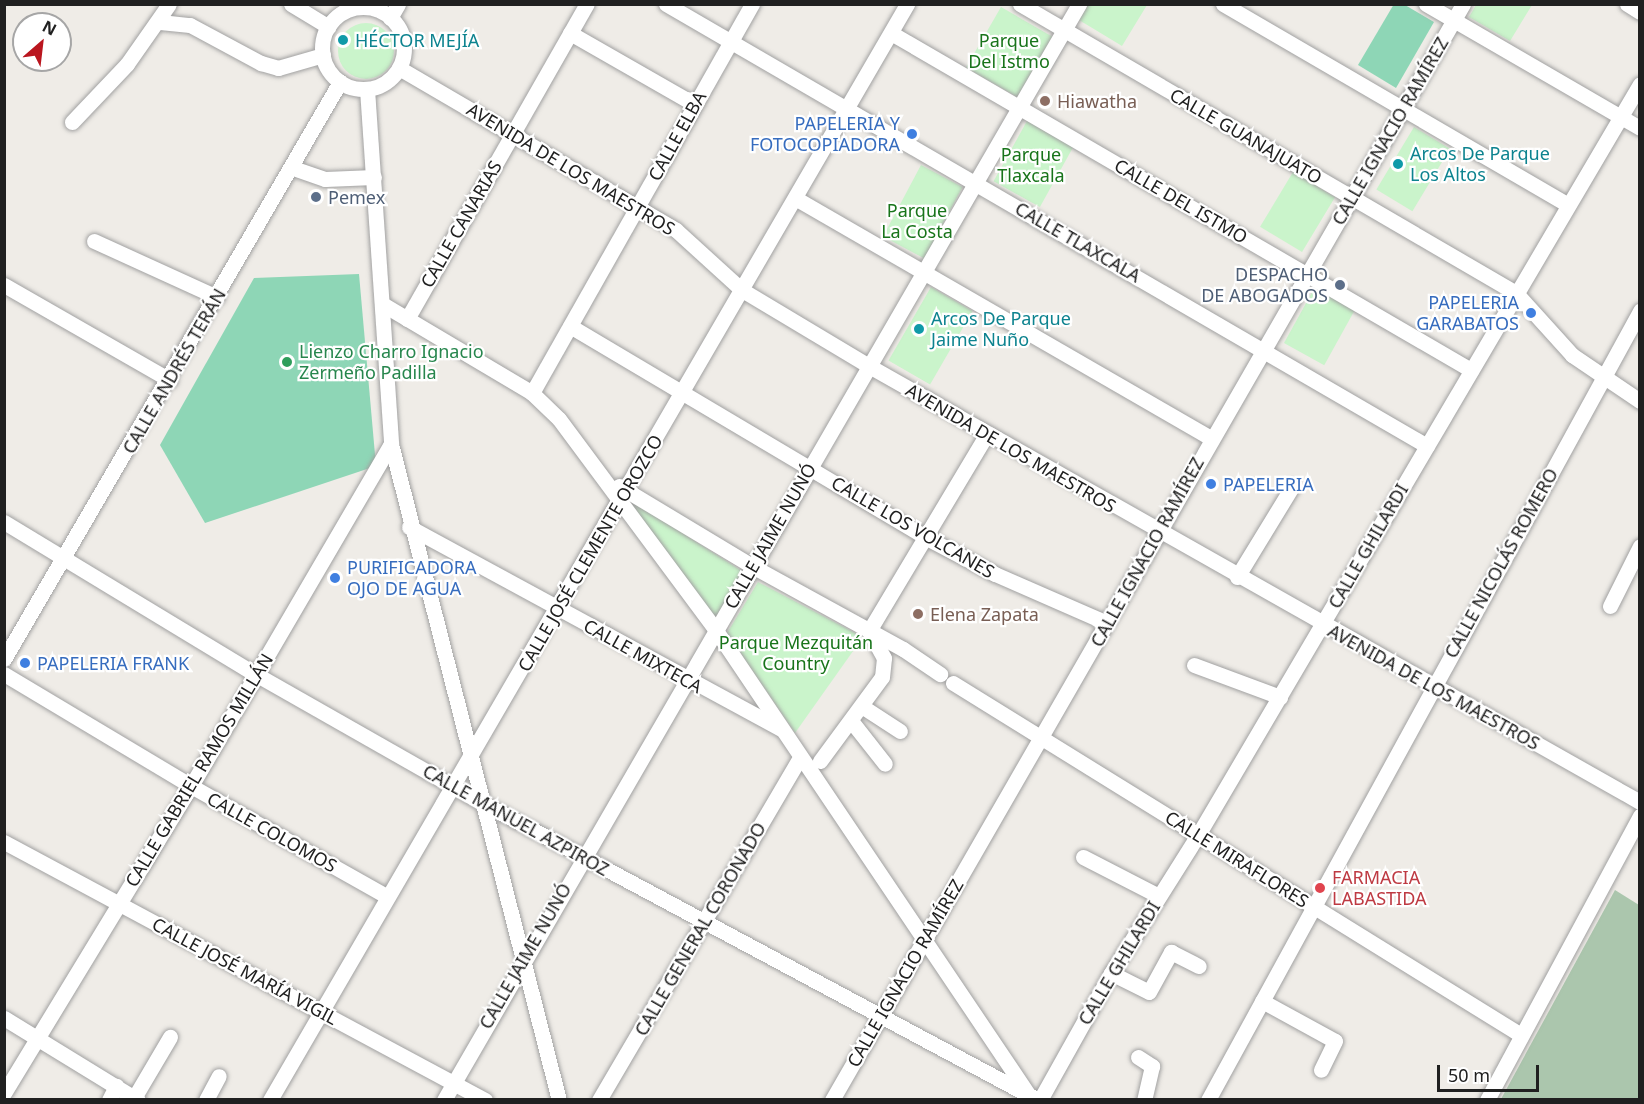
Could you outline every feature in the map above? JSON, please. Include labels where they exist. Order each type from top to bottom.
[{"type":"street","points":[[72,122],[127,64],[160,22],[169,4]]},
{"type":"street","points":[[291,4],[329,27]]},
{"type":"street","name":"CALLE CANARIAS","points":[[407,319],[587,4]]},
{"type":"street","name":"CALLE TLAXCALA","points":[[666,4],[1427,446]]},
{"type":"street","name":"CALLE ELBA","points":[[532,393],[729,41],[752,4]]},
{"type":"street","name":"CALLE JOSÉ CLEMENTE OROZCO","points":[[270,1100],[386,896],[455,787],[556,608],[684,393],[907,4]]},
{"type":"street","name":"CALLE GUANAJUATO","points":[[1020,4],[1516,293],[1572,355],[1640,401]]},
{"type":"street","name":"CALLE JAIME NUNÓ","points":[[444,1100],[582,856],[869,366],[922,269],[1079,4]]},
{"type":"street","points":[[1223,4],[1568,205]]},
{"type":"street","points":[[1426,4],[1640,128]]},
{"type":"street","name":"CALLE IGNACIO RAMÍREZ","points":[[832,1100],[1042,739],[1211,438],[1463,4]]},
{"type":"street","points":[[1627,4],[1640,12]]},
{"type":"street","points":[[354,6],[394,11],[404,42],[399,68],[386,82],[367,89],[340,82],[323,55],[329,27],[341,14],[354,6]]},
{"type":"street","points":[[160,22],[190,25],[261,63],[278,68],[323,55]]},
{"type":"street","points":[[570,33],[694,104]]},
{"type":"street","name":"CALLE DEL ISTMO","points":[[891,33],[1471,370]]},
{"type":"street","name":"AVENIDA DE LOS MAESTROS","points":[[399,68],[676,230],[742,290],[869,366],[1237,577],[1640,802]]},
{"type":"street","name":"CALLE ANDRÉS TERÁN","points":[[4,659],[170,380],[340,82]]},
{"type":"street","name":"CALLE GHILARDI","points":[[1036,1098],[1198,835],[1640,84]]},
{"type":"street","points":[[367,89],[384,305],[391,444],[409,527],[471,757],[521,962],[559,1100]]},
{"type":"street","points":[[293,168],[325,179],[374,177]]},
{"type":"street","points":[[795,198],[922,269],[1211,438]]},
{"type":"street","points":[[94,241],[217,297]]},
{"type":"street","points":[[4,305],[9,288],[170,380]]},
{"type":"street","points":[[384,305],[532,393],[559,419],[601,475],[623,496],[1036,1098]]},
{"type":"street","name":"CALLE NICOLÁS ROMERO","points":[[1208,1100],[1640,311]]},
{"type":"street","name":"CALLE LOS VOLCANES","points":[[570,326],[927,537],[995,574],[1107,623]]},
{"type":"street","points":[[869,631],[987,434]]},
{"type":"street","name":"CALLE GABRIEL RAMOS MILLÁN","points":[[4,1093],[191,786],[391,444]]},
{"type":"street","points":[[1237,577],[1292,487]]},
{"type":"street","points":[[623,496],[869,631],[885,667],[863,707],[820,761]]},
{"type":"street","name":"CALLE MANUEL AZPIROZ","points":[[4,522],[257,675],[455,787],[1036,1098]]},
{"type":"street","name":"CALLE MIXTECA","points":[[409,527],[685,679],[784,730]]},
{"type":"street","points":[[1610,606],[1640,546]]},
{"type":"street","name":"CALLE MIRAFLORES","points":[[869,631],[1521,1035]]},
{"type":"street","points":[[1194,665],[1280,697]]},
{"type":"street","name":"CALLE COLOMOS","points":[[4,674],[191,786],[386,896]]},
{"type":"street","points":[[863,707],[900,731]]},
{"type":"street","points":[[852,722],[885,764]]},
{"type":"street","name":"CALLE GENERAL CORONADO","points":[[600,1100],[706,923],[800,757]]},
{"type":"street","points":[[1487,1100],[1640,816]]},
{"type":"street","name":"CALLE JOSÉ MARÍA VIGIL","points":[[4,842],[485,1100]]},
{"type":"street","points":[[1083,857],[1159,896]]},
{"type":"street","points":[[1111,973],[1149,992],[1170,952],[1199,966]]},
{"type":"street","points":[[1262,1000],[1335,1041],[1321,1070]]},
{"type":"street","points":[[4,1018],[37,1037],[113,1093],[136,1099],[170,1037]]},
{"type":"street","points":[[1138,1057],[1152,1066],[1144,1100]]},
{"type":"street","points":[[206,1100],[219,1076]]},
{"type":"green space","points":[[1394,4],[1405,5],[1434,22],[1396,88],[1358,65]]},
{"type":"green space","points":[[1088,5],[1147,5],[1122,46],[1079,20]]},
{"type":"green space","points":[[1476,5],[1532,5],[1510,41],[1469,17]]},
{"type":"green space","name":"Parque Del Istmo","points":[[1001,7],[1052,36],[1017,97],[966,68]]},
{"type":"green space","points":[[360,23],[372,23],[382,27],[390,35],[394,51],[390,67],[382,75],[372,79],[360,79],[350,75],[342,67],[338,57],[338,45],[342,35],[350,27]]},
{"type":"green space","name":"Parque Tlaxcala","points":[[1027,121],[1073,147],[1040,207],[994,181]]},
{"type":"green space","points":[[1414,127],[1450,149],[1412,211],[1376,190]]},
{"type":"green space","name":"Parque La Costa","points":[[921,165],[962,187],[924,259],[883,237]]},
{"type":"green space","points":[[1293,172],[1335,197],[1302,252],[1260,227]]},
{"type":"green space","name":"Lienzo Charro Ignacio Zermeño Padilla","points":[[359,274],[376,466],[205,523],[160,445],[254,278]]},
{"type":"green space","points":[[931,287],[973,311],[930,385],[888,361]]},
{"type":"green space","points":[[1315,287],[1355,309],[1324,365],[1284,343]]},
{"type":"green space","name":"Parque Mezquitán Country","points":[[627,498],[742,571],[715,619]]},
{"type":"green space","name":"Parque Mezquitán Country","points":[[758,582],[863,637],[795,733],[727,633]]},
{"type":"green space","points":[[1615,890],[1639,905],[1639,1099],[1501,1099]]},
{"type":"place","name":"HÉCTOR MEJÍA","points":[[343,40]]},
{"type":"place","name":"Hiawatha","points":[[1045,101]]},
{"type":"place","name":"PAPELERIA Y FOTOCOPIADORA","points":[[912,134]]},
{"type":"place","name":"Arcos De Parque Los Altos","points":[[1398,164]]},
{"type":"place","name":"Pemex","points":[[316,197]]},
{"type":"place","name":"DESPACHO DE ABOGADOS","points":[[1340,285]]},
{"type":"place","name":"PAPELERIA GARABATOS","points":[[1531,313]]},
{"type":"place","name":"Arcos De Parque Jaime Nuño","points":[[919,329]]},
{"type":"place","name":"Lienzo Charro Ignacio Zermeño Padilla","points":[[287,362]]},
{"type":"place","name":"PAPELERIA","points":[[1211,484]]},
{"type":"place","name":"PURIFICADORA OJO DE AGUA","points":[[335,578]]},
{"type":"place","name":"Elena Zapata","points":[[918,614]]},
{"type":"place","name":"PAPELERIA FRANK","points":[[25,663]]},
{"type":"place","name":"FARMACIA LABASTIDA","points":[[1320,888]]}]
